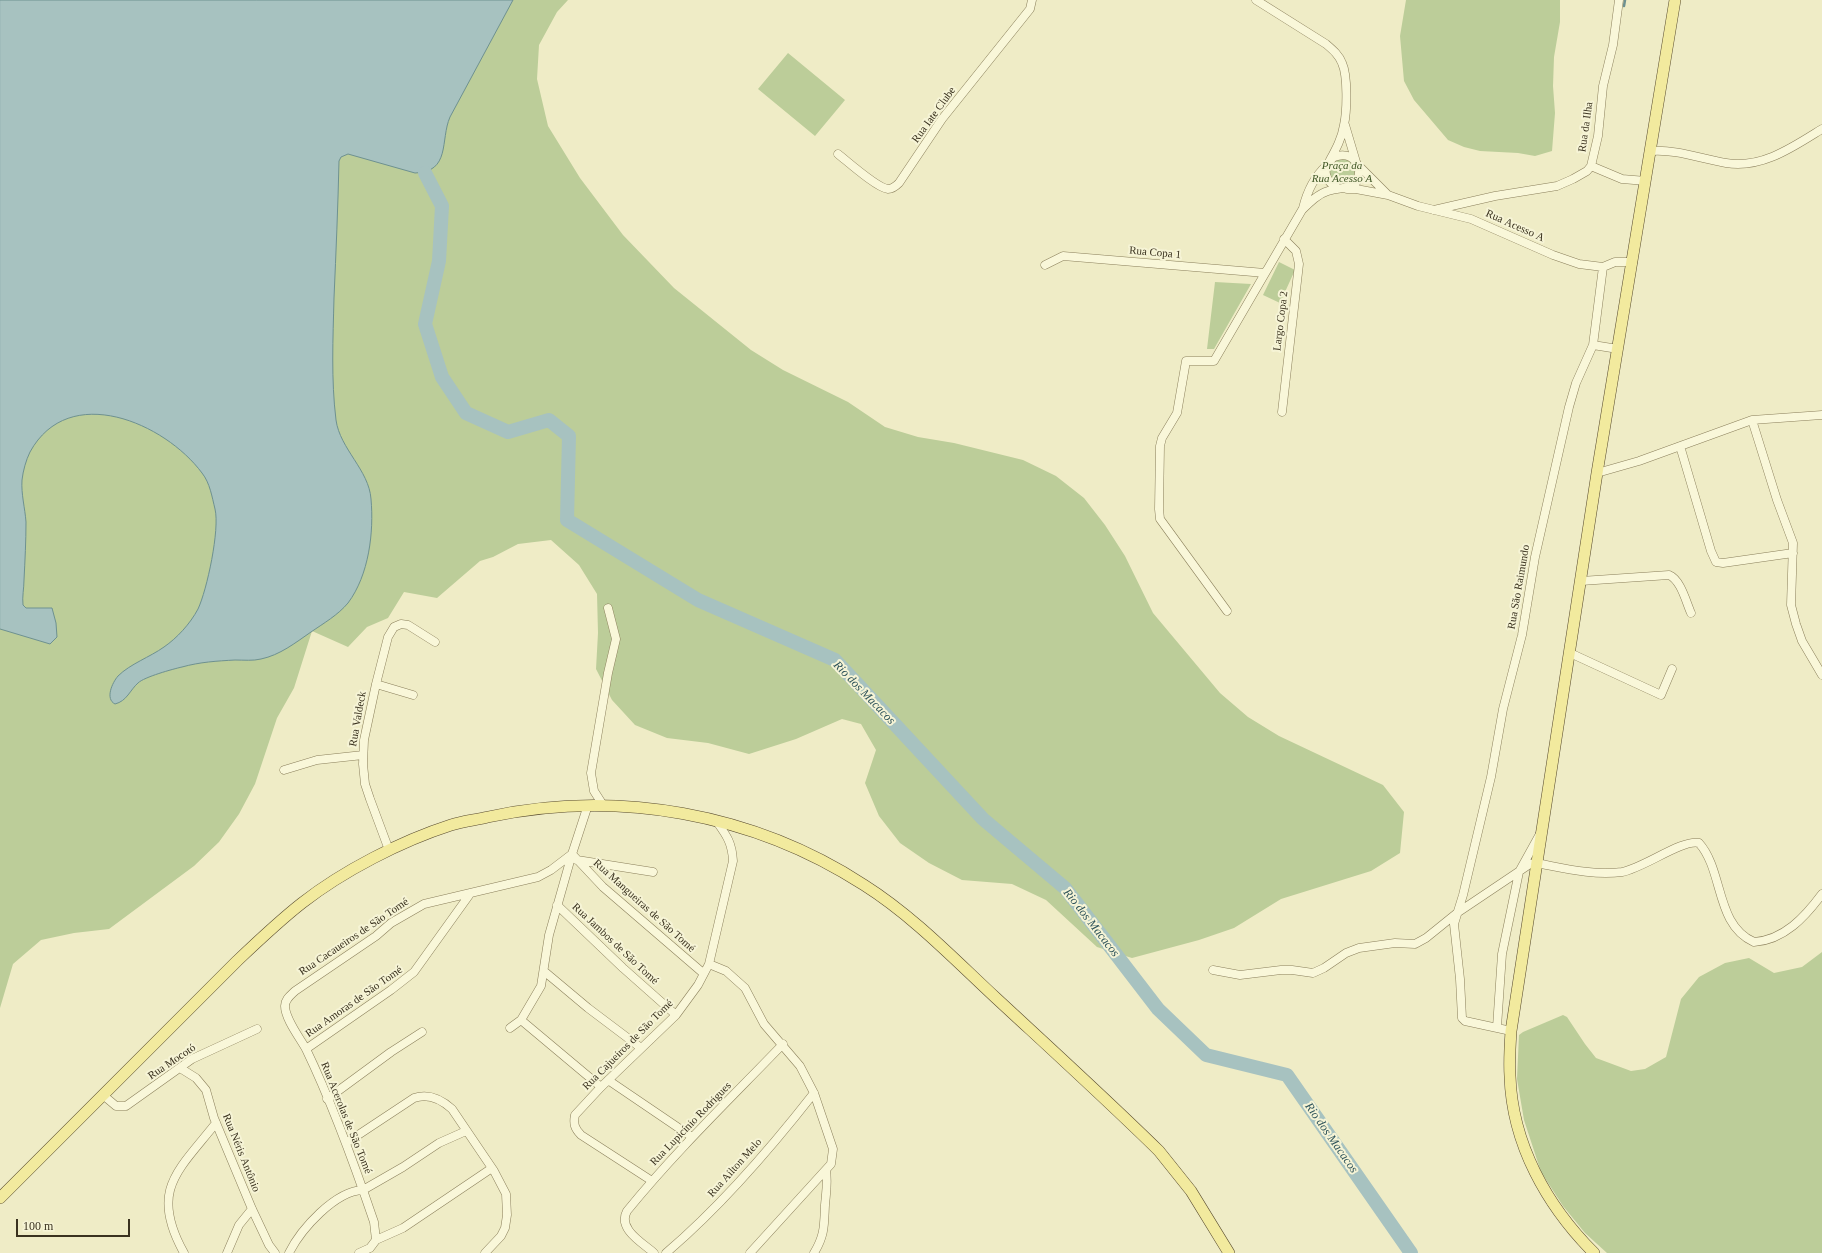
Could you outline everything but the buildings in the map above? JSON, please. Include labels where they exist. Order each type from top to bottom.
[{"type":"main road","points":[[1594,1253],[1560,1213],[1538,1180],[1529,1161],[1518,1128],[1512,1097],[1510,1077],[1511,1031],[1597,474],[1675,0]]},
{"type":"main road","points":[[0,1198],[269,929],[303,901],[356,868],[389,850],[451,825],[518,810],[588,804],[642,807],[680,812],[775,838],[817,858],[873,891],[912,921],[1119,1112],[1159,1151],[1190,1191],[1229,1253]]},
{"type":"street","name":"Rua Iate Clube","points":[[838,154],[878,184],[888,189],[894,187],[899,183],[926,146],[942,120],[1030,9],[1032,0]]},
{"type":"street","points":[[1256,0],[1326,44],[1340,58],[1345,71],[1345,125],[1357,163],[1359,177],[1351,187],[1328,191],[1318,196],[1302,210]]},
{"type":"street","points":[[1265,0],[1270,9]]},
{"type":"street","name":"Rua da Ilha","points":[[1434,210],[1495,196],[1557,186],[1582,175],[1591,166],[1599,130],[1603,86],[1613,45],[1618,0]]},
{"type":"street","points":[[1341,189],[1332,185],[1327,180],[1325,173],[1345,125]]},
{"type":"street","points":[[1651,151],[1671,150],[1727,163],[1753,162],[1781,153],[1822,130]]},
{"type":"street","points":[[1227,611],[1163,523],[1159,514],[1160,446],[1162,438],[1177,413],[1186,361],[1214,361],[1302,210],[1308,191],[1317,175],[1340,155],[1352,157],[1357,163]]},
{"type":"street","name":"Rua Acesso A","points":[[1357,163],[1365,173],[1388,194]]},
{"type":"street","points":[[1591,166],[1622,179],[1646,182]]},
{"type":"street","name":"Rua Acesso A","points":[[1341,189],[1356,189],[1388,194],[1434,210],[1476,221],[1553,255],[1579,264],[1603,267],[1615,262],[1633,262]]},
{"type":"street","name":"Largo Copa 2","points":[[1282,412],[1299,264],[1296,251],[1284,239]]},
{"type":"street","name":"Rua Copa 1","points":[[1045,265],[1063,256],[1265,273]]},
{"type":"street","name":"Rua São Raimundo","points":[[1497,1027],[1465,1021],[1462,1018],[1460,979],[1454,930],[1457,913],[1464,895],[1491,777],[1503,709],[1522,635],[1535,557],[1566,422],[1576,383],[1593,345],[1603,267]]},
{"type":"street","points":[[1593,345],[1618,349]]},
{"type":"street","points":[[1597,474],[1752,420],[1822,415]]},
{"type":"street","points":[[1752,420],[1777,500],[1791,536],[1793,553],[1791,606],[1802,641],[1822,675]]},
{"type":"street","points":[[1680,446],[1716,562],[1723,563],[1793,553]]},
{"type":"street","points":[[1581,581],[1669,575],[1675,579],[1679,585],[1691,613]]},
{"type":"street","points":[[603,805],[594,791],[591,774],[608,672],[616,639],[608,608]]},
{"type":"street","name":"Rua Valdeck","points":[[389,850],[366,784],[363,755],[364,740],[376,684],[388,636],[394,627],[401,624],[408,625],[435,642]]},
{"type":"street","points":[[1570,653],[1661,695],[1672,669]]},
{"type":"street","name":"Rua Valdeck","points":[[376,684],[414,695]]},
{"type":"street","points":[[284,770],[317,760],[363,755]]},
{"type":"street","points":[[510,1028],[521,1020],[541,986],[545,972],[549,935],[557,905],[574,857],[588,804]]},
{"type":"street","name":"Rua Cajueiros de São Tomé","points":[[652,1181],[581,1135],[576,1130],[574,1125],[575,1115],[608,1080],[676,1015],[689,998],[709,964],[733,861],[732,848],[717,822]]},
{"type":"street","points":[[1511,1031],[1497,1027],[1502,954],[1519,872],[1542,830]]},
{"type":"street","points":[[1213,970],[1240,975],[1281,970],[1313,973],[1324,968],[1346,953],[1359,948],[1420,942],[1457,913],[1530,864],[1536,863],[1588,871],[1622,872],[1648,863],[1688,843],[1699,843],[1707,854],[1726,911],[1732,923],[1744,937],[1754,942],[1774,936],[1793,926],[1808,912],[1822,894]]},
{"type":"street","points":[[574,857],[653,872]]},
{"type":"street","name":"Rua Cacaueiros de São Tomé","points":[[287,999],[295,991],[333,966],[407,912],[424,904],[538,877],[574,857]]},
{"type":"street","name":"Rua Mangueiras de São Tomé","points":[[574,857],[603,887],[703,973]]},
{"type":"street","name":"Rua Amoras de São Tomé","points":[[306,1049],[391,990],[414,972],[470,894]]},
{"type":"street","name":"Rua Jambos de São Tomé","points":[[557,905],[676,1015]]},
{"type":"street","points":[[709,964],[726,971],[745,988],[764,1024],[783,1044],[800,1066],[814,1093],[833,1149],[831,1164],[826,1171],[750,1253]]},
{"type":"street","points":[[545,972],[583,1004],[641,1048]]},
{"type":"street","name":"Rua Acerolas de São Tomé","points":[[287,999],[285,1006],[288,1016],[306,1049],[346,1143],[374,1222],[376,1240]]},
{"type":"street","points":[[521,1020],[601,1087]]},
{"type":"street","name":"Rua Mocotó","points":[[103,1095],[116,1106],[126,1106],[202,1054],[257,1029]]},
{"type":"street","points":[[327,1099],[391,1052],[422,1032]]},
{"type":"street","name":"Rua Lupicínio Rodrigues","points":[[654,1253],[629,1231],[625,1225],[625,1216],[627,1211],[692,1137],[783,1044]]},
{"type":"street","name":"Rua Néris Antônio","points":[[180,1068],[196,1078],[206,1090],[216,1123],[252,1209],[269,1245],[275,1253]]},
{"type":"street","points":[[608,1080],[692,1137]]},
{"type":"street","name":"Rua Ailton Melo","points":[[666,1253],[689,1234],[726,1194],[793,1119],[814,1093]]},
{"type":"street","points":[[346,1143],[414,1098],[421,1095],[439,1099],[446,1104],[452,1109],[492,1168],[501,1182],[506,1194],[507,1215],[505,1228],[501,1236],[485,1253]]},
{"type":"street","points":[[184,1253],[175,1238],[170,1220],[168,1209],[170,1186],[185,1162],[216,1123]]},
{"type":"street","points":[[289,1253],[320,1212],[350,1193],[363,1190],[403,1167],[439,1143],[466,1131]]},
{"type":"street","points":[[359,1253],[370,1250],[376,1240],[403,1228],[492,1168]]},
{"type":"street","points":[[814,1253],[824,1229],[828,1181],[826,1171]]},
{"type":"street","points":[[227,1253],[239,1226],[252,1209]]},
{"type":"green space","points":[[497,0],[568,0],[557,12],[539,45],[537,79],[548,126],[580,178],[623,235],[674,288],[751,350],[783,370],[848,402],[885,427],[918,437],[954,443],[1023,460],[1056,476],[1084,498],[1105,525],[1125,556],[1153,613],[1220,693],[1248,717],[1279,736],[1383,785],[1404,812],[1400,853],[1371,871],[1281,899],[1234,928],[1199,940],[1132,958],[1097,947],[1046,900],[1012,884],[962,880],[929,863],[900,843],[879,816],[865,783],[876,750],[861,724],[842,719],[796,739],[749,754],[708,743],[667,738],[635,725],[612,700],[596,669],[598,633],[597,594],[579,565],[551,540],[518,544],[493,557],[480,561],[437,598],[404,592],[388,618],[367,627],[348,647],[312,631],[294,688],[277,718],[255,784],[239,814],[219,842],[194,866],[109,929],[74,933],[41,940],[13,964],[0,1008],[0,555],[21,449],[274,217]]},
{"type":"green space","points":[[1406,0],[1560,0],[1560,22],[1554,57],[1553,86],[1555,113],[1552,151],[1535,156],[1518,153],[1480,151],[1464,147],[1448,140],[1414,100],[1404,81],[1400,36]]},
{"type":"green space","points":[[788,53],[845,100],[815,136],[758,89]]},
{"type":"green space","name":"Praça da Rua Acesso A","points":[[1345,157],[1356,166],[1355,180],[1342,187],[1329,179],[1329,169],[1333,162]]},
{"type":"green space","points":[[1279,262],[1295,270],[1280,303],[1263,295]]},
{"type":"green space","points":[[1215,282],[1251,284],[1214,349],[1207,349]]},
{"type":"green space","points":[[1822,952],[1822,1253],[1607,1253],[1585,1233],[1563,1206],[1541,1172],[1524,1120],[1517,1079],[1519,1035],[1563,1015],[1567,1017],[1596,1058],[1631,1071],[1645,1069],[1666,1057],[1681,999],[1699,977],[1725,963],[1749,958],[1774,973],[1802,967]]},
{"type":"water","points":[[0,0],[513,0],[450,117],[442,153],[439,161],[434,167],[426,171],[415,173],[348,154],[341,157],[339,161],[333,344],[334,405],[339,431],[369,488],[372,512],[371,539],[361,580],[355,592],[348,603],[335,615],[275,655],[255,660],[215,661],[189,665],[166,671],[141,681],[123,700],[115,704],[110,698],[110,691],[118,676],[128,668],[169,643],[183,630],[195,615],[202,600],[212,559],[216,530],[215,509],[212,495],[205,477],[186,455],[165,439],[142,426],[117,417],[92,414],[68,418],[47,430],[30,452],[27,458],[22,480],[26,522],[23,605],[26,608],[52,608],[56,623],[57,637],[50,644],[0,629]]},
{"type":"waterway","points":[[1624,6],[1625,0]]},
{"type":"waterway","name":"Rio dos Macacos","points":[[425,173],[442,206],[439,261],[425,324],[442,377],[466,413],[508,432],[549,420],[569,436],[567,520],[698,600],[835,660],[983,819],[1065,888],[1158,1009],[1206,1055],[1287,1075],[1411,1253]]}]
